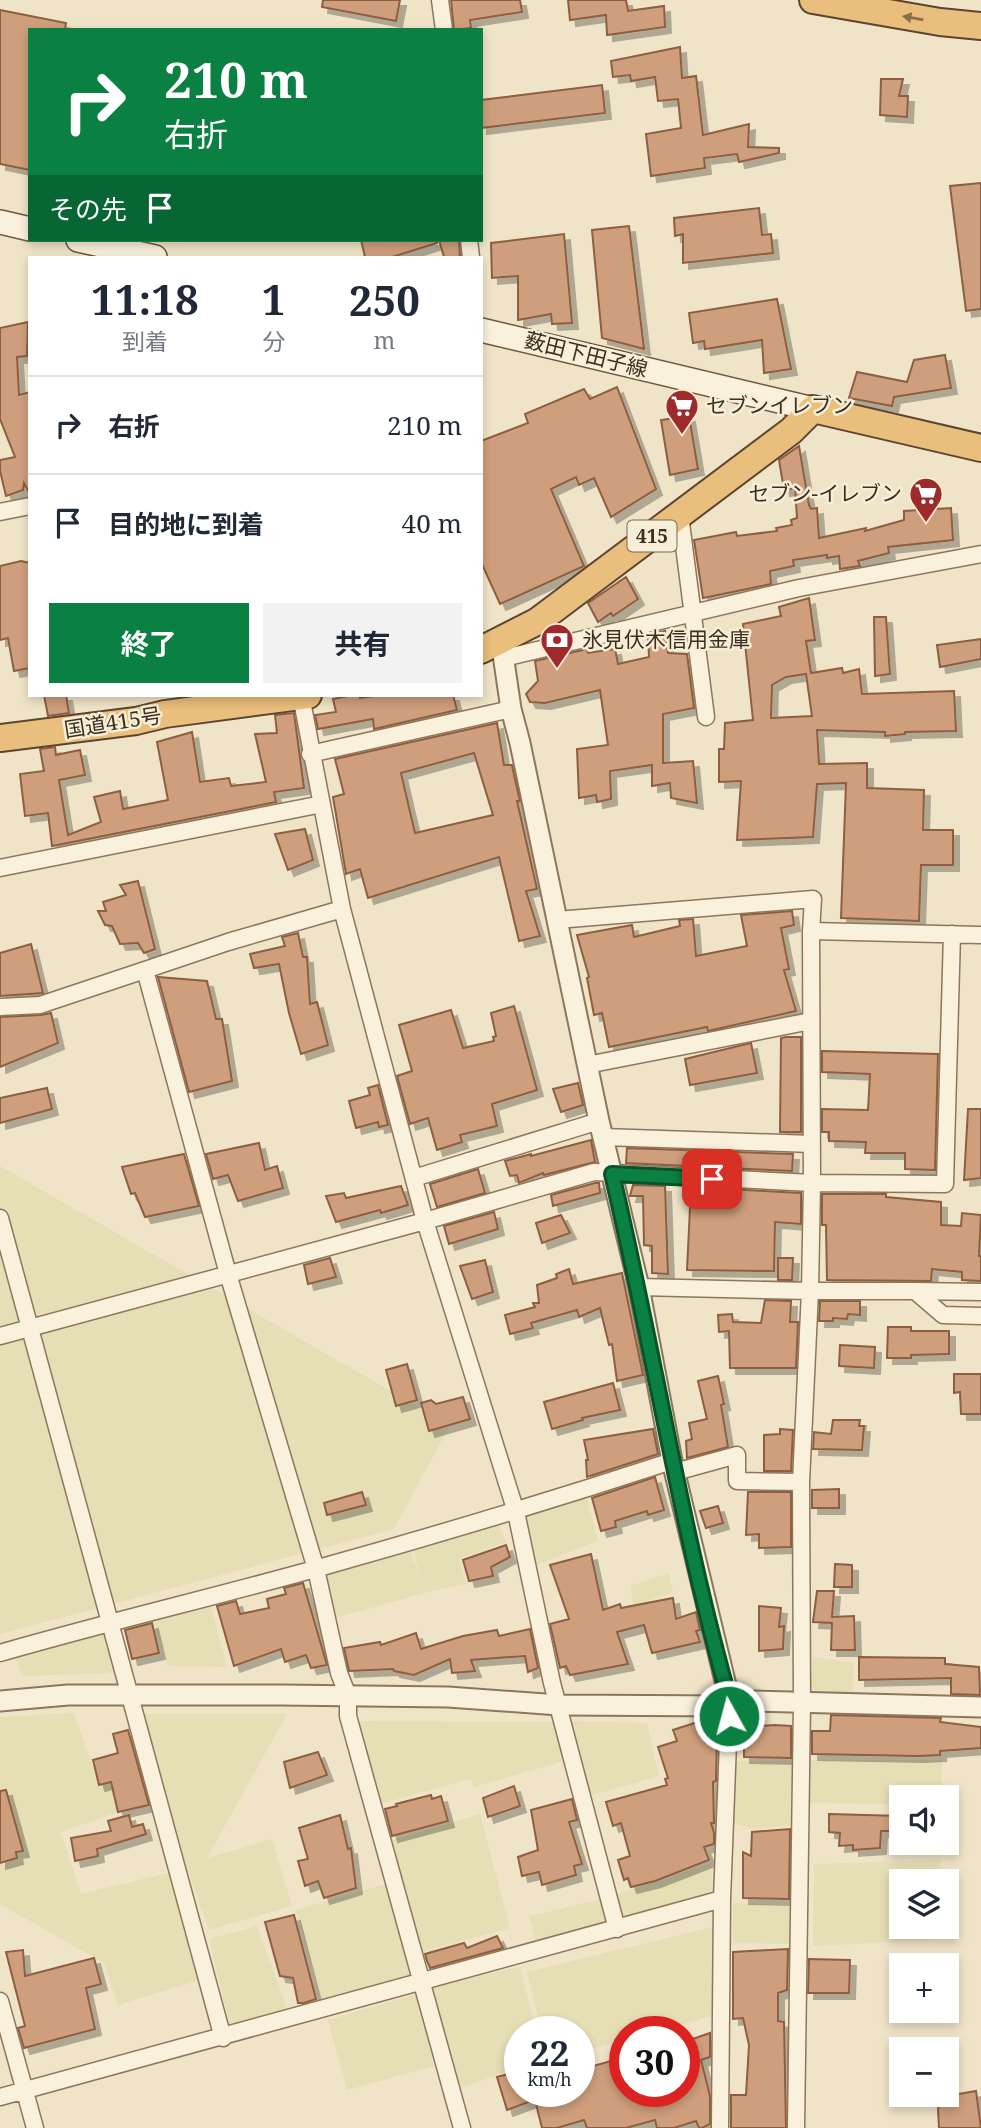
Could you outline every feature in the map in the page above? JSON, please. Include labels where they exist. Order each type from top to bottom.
[{"type":"highway","points":[[813,0],[940,22],[981,26]]},
{"type":"highway","points":[[813,409],[981,448]]},
{"type":"highway","name":"415","points":[[496,650],[791,432],[813,409]]},
{"type":"highway","name":"国道415号","points":[[0,738],[136,721],[165,714],[290,697]]},
{"type":"main road","points":[[0,222],[28,229]]},
{"type":"main road","points":[[87,242],[150,256]]},
{"type":"main road","name":"薮田下田子線","points":[[483,330],[813,409]]},
{"type":"street","points":[[440,0],[444,28]]},
{"type":"street","points":[[0,512],[28,506]]},
{"type":"street","points":[[680,515],[706,718]]},
{"type":"street","points":[[720,2128],[722,1899],[731,1706],[674,1467],[639,1287],[601,1129],[496,650],[981,554]]},
{"type":"street","points":[[305,697],[310,754],[342,909],[425,1221],[516,1512],[559,1705],[617,1929]]},
{"type":"street","points":[[310,754],[511,709]]},
{"type":"street","points":[[0,868],[322,804]]},
{"type":"street","points":[[557,920],[813,899],[810,1292],[802,1482],[796,2128]]},
{"type":"street","points":[[0,1007],[40,1004],[228,942],[342,909]]},
{"type":"street","points":[[811,931],[981,934]]},
{"type":"street","points":[[0,1336],[425,1221],[594,1172],[812,1183],[945,1184],[952,934]]},
{"type":"street","points":[[145,970],[228,1274],[316,1569],[339,1674],[348,1696],[348,1716],[462,2128]]},
{"type":"street","points":[[587,1065],[811,1021]]},
{"type":"street","points":[[414,1178],[601,1129],[812,1144]]},
{"type":"street","points":[[0,1218],[32,1327],[108,1622],[131,1695],[223,2038]]},
{"type":"street","points":[[639,1287],[810,1292],[981,1292]]},
{"type":"street","points":[[915,1291],[943,1315],[981,1316]]},
{"type":"street","points":[[0,1653],[108,1622],[316,1569],[674,1467],[737,1455],[737,1481],[802,1482]]},
{"type":"street","points":[[0,1701],[68,1695],[348,1696],[448,1697],[559,1705],[731,1706],[755,1701],[981,1706]]},
{"type":"street","points":[[0,2097],[722,1899]]},
{"type":"street","points":[[0,2001],[35,2128]]},
{"type":"shaded area","points":[[0,1166],[450,1425],[394,1529],[0,1634]]},
{"type":"shaded area","points":[[586,1495],[598,1541],[533,1566],[521,1515]]},
{"type":"shaded area","points":[[499,1523],[506,1542],[459,1559],[466,1584],[332,1619],[321,1567],[410,1549],[420,1579],[413,1546]]},
{"type":"shaded area","points":[[669,1573],[673,1592],[634,1606],[630,1586]]},
{"type":"shaded area","points":[[210,1602],[227,1667],[168,1666],[150,1613]]},
{"type":"shaded area","points":[[103,1629],[117,1673],[22,1676],[14,1656]]},
{"type":"shaded area","points":[[813,1657],[854,1663],[853,1693],[810,1696]]},
{"type":"shaded area","points":[[74,1713],[99,1784],[110,1782],[118,1812],[61,1832],[81,1894],[171,1872],[199,1980],[118,2005],[104,1963],[0,1904],[0,1717]]},
{"type":"shaded area","points":[[143,1714],[287,1714],[207,1858],[272,1839],[292,1906],[209,1930],[186,1865]]},
{"type":"shaded area","points":[[355,1721],[556,1722],[567,1760],[474,1787],[471,1779],[380,1804]]},
{"type":"shaded area","points":[[568,1721],[647,1723],[659,1776],[589,1796]]},
{"type":"shaded area","points":[[809,1760],[942,1760],[941,1785],[889,1785],[889,1804],[808,1803]]},
{"type":"shaded area","points":[[732,1761],[794,1761],[794,1825],[752,1829],[733,1823]]},
{"type":"shaded area","points":[[480,1814],[510,1928],[421,1952],[389,1841]]},
{"type":"shaded area","points":[[941,1860],[940,1869],[889,1869],[889,1939],[934,1940],[813,1946],[814,1864]]},
{"type":"shaded area","points":[[711,1863],[713,1892],[624,1919],[615,1895]]},
{"type":"shaded area","points":[[389,1883],[413,1978],[322,2004],[296,1910]]},
{"type":"shaded area","points":[[603,1899],[611,1923],[537,1944],[529,1916]]},
{"type":"shaded area","points":[[733,1903],[793,1905],[790,1944],[733,1943]]},
{"type":"shaded area","points":[[257,1926],[288,2011],[230,2026],[209,1939]]},
{"type":"shaded area","points":[[716,1926],[712,2016],[700,2019],[700,2016],[609,2016],[609,2044],[595,2048],[595,2016],[538,2016],[527,1972]]},
{"type":"shaded area","points":[[520,1967],[532,2016],[504,2016],[504,2073],[460,2088],[431,1986]]},
{"type":"shaded area","points":[[417,1994],[434,2066],[347,2090],[328,2020]]},
{"type":"building","points":[[323,0],[400,0],[396,21],[322,7]]},
{"type":"building","points":[[451,0],[520,0],[522,12],[470,20],[471,28],[454,28]]},
{"type":"building","points":[[568,0],[626,0],[628,11],[664,6],[665,27],[607,35],[606,15],[570,20]]},
{"type":"building","points":[[0,10],[66,23],[65,28],[28,28],[28,170],[0,164]]},
{"type":"building","points":[[680,47],[682,78],[696,76],[703,135],[749,124],[748,147],[779,148],[779,153],[739,162],[737,154],[704,158],[705,168],[651,176],[646,134],[681,128],[678,99],[658,101],[655,77],[631,81],[630,75],[613,77],[611,61]]},
{"type":"building","points":[[881,79],[903,79],[899,96],[908,96],[907,117],[880,115]]},
{"type":"building","points":[[602,85],[605,113],[483,128],[483,100]]},
{"type":"building","points":[[981,183],[981,309],[966,311],[950,186]]},
{"type":"building","points":[[759,208],[762,235],[771,234],[773,253],[683,263],[683,234],[675,236],[674,218]]},
{"type":"building","points":[[629,226],[644,349],[602,338],[592,230]]},
{"type":"building","points":[[564,234],[572,323],[552,324],[551,314],[518,320],[518,276],[492,278],[491,243]]},
{"type":"building","points":[[361,242],[437,242],[395,256],[365,256]]},
{"type":"building","points":[[440,242],[459,242],[460,256],[444,256]]},
{"type":"building","points":[[777,299],[791,369],[764,373],[762,340],[705,349],[704,341],[693,343],[689,313]]},
{"type":"building","points":[[28,322],[27,356],[17,357],[19,395],[28,393],[28,490],[24,483],[23,490],[6,496],[0,460],[15,457],[0,419],[0,328]]},
{"type":"building","points":[[945,355],[951,388],[894,397],[892,406],[849,398],[857,372],[907,382],[914,360]]},
{"type":"building","points":[[617,387],[656,489],[611,517],[594,478],[579,485],[576,477],[551,489],[584,566],[500,604],[483,566],[483,440],[528,423],[525,414],[584,389],[590,399]]},
{"type":"building","points":[[689,416],[698,469],[670,475],[661,420]]},
{"type":"building","points":[[799,446],[809,505],[811,509],[817,508],[819,538],[866,528],[865,531],[904,520],[904,511],[951,508],[953,540],[888,547],[889,553],[858,561],[860,566],[840,569],[839,556],[793,560],[794,566],[770,571],[771,584],[703,598],[694,540],[736,532],[737,536],[777,531],[776,528],[792,525],[791,520],[797,518],[795,488],[784,490],[779,460]]},
{"type":"building","points":[[21,561],[28,563],[28,668],[14,671],[8,638],[0,640],[0,566]]},
{"type":"building","points":[[626,577],[638,599],[613,616],[611,613],[598,622],[588,603]]},
{"type":"building","points":[[809,598],[815,640],[806,641],[811,673],[842,668],[843,673],[859,669],[862,694],[954,691],[956,731],[905,732],[885,736],[885,732],[817,730],[819,764],[867,763],[867,788],[924,790],[923,830],[953,830],[953,865],[921,865],[919,921],[841,918],[846,783],[817,784],[813,837],[737,840],[741,781],[719,782],[719,749],[724,749],[725,723],[753,720],[743,624],[781,616],[779,607]],"holes":[[[806,674],[812,716],[771,718],[772,685],[786,677]]]},
{"type":"building","points":[[874,617],[886,617],[890,674],[875,676]]},
{"type":"building","points":[[665,631],[668,653],[687,654],[694,708],[663,714],[663,763],[693,761],[697,803],[671,798],[670,783],[652,786],[652,765],[610,771],[611,799],[597,802],[596,795],[579,798],[577,749],[608,745],[600,690],[545,703],[530,702],[526,694],[538,681],[535,661],[587,649],[588,653],[615,649],[618,664],[649,657],[648,635]]},
{"type":"building","points":[[981,639],[981,659],[940,667],[937,645]]},
{"type":"building","points":[[44,697],[66,697],[69,713],[48,716]]},
{"type":"building","points":[[454,697],[457,710],[374,729],[373,719],[318,729],[315,715],[336,712],[333,699]]},
{"type":"building","points":[[294,713],[304,788],[274,792],[276,802],[52,846],[48,813],[25,816],[20,774],[44,771],[40,749],[55,747],[56,755],[80,750],[85,775],[59,780],[68,835],[101,822],[94,797],[120,791],[123,809],[168,800],[157,742],[192,732],[200,782],[229,778],[231,786],[266,782],[255,734],[277,733],[275,715]]},
{"type":"building","points":[[497,723],[504,765],[512,765],[520,801],[517,801],[537,889],[526,891],[540,936],[519,941],[499,857],[368,898],[360,869],[346,874],[333,797],[344,794],[335,759]],"holes":[[[474,753],[493,815],[415,833],[401,773]]]},
{"type":"building","points":[[305,829],[313,860],[288,870],[275,834]]},
{"type":"building","points":[[138,881],[155,949],[144,953],[138,943],[120,944],[112,926],[105,925],[98,911],[106,911],[103,902],[126,895],[120,885]]},
{"type":"building","points":[[792,911],[794,925],[781,928],[789,969],[784,970],[796,1011],[708,1031],[707,1027],[609,1047],[602,1013],[594,1015],[587,978],[589,977],[577,935],[632,925],[634,937],[680,926],[679,920],[693,919],[696,956],[747,946],[741,915]]},
{"type":"building","points":[[298,933],[303,957],[307,957],[310,1004],[317,1002],[328,1045],[301,1054],[279,964],[254,968],[250,954],[285,946],[282,937]]},
{"type":"building","points":[[31,944],[43,993],[0,996],[0,953]]},
{"type":"building","points":[[158,977],[207,981],[216,1019],[222,1019],[232,1081],[189,1092]]},
{"type":"building","points":[[514,1006],[537,1090],[492,1104],[497,1126],[460,1135],[462,1142],[437,1150],[428,1118],[410,1124],[397,1076],[412,1071],[399,1025],[451,1010],[463,1048],[494,1041],[493,1037],[496,1036],[491,1013]]},
{"type":"building","points":[[51,1013],[58,1043],[0,1067],[0,1017]]},
{"type":"building","points":[[801,1037],[801,1132],[780,1132],[781,1038]]},
{"type":"building","points":[[751,1043],[757,1073],[690,1085],[685,1059]]},
{"type":"building","points":[[822,1051],[938,1054],[935,1170],[905,1169],[905,1153],[865,1153],[866,1142],[829,1141],[829,1132],[822,1132],[822,1109],[868,1110],[870,1074],[822,1072]]},
{"type":"building","points":[[578,1083],[583,1105],[561,1112],[553,1089]]},
{"type":"building","points":[[378,1085],[388,1125],[379,1127],[378,1122],[356,1128],[349,1101],[370,1095],[368,1088]]},
{"type":"building","points":[[47,1088],[52,1109],[0,1123],[0,1098]]},
{"type":"building","points":[[968,1109],[981,1109],[981,1178],[964,1180]]},
{"type":"building","points":[[591,1140],[595,1162],[544,1175],[543,1173],[519,1183],[517,1175],[510,1176],[505,1161]]},
{"type":"building","points":[[259,1143],[265,1170],[277,1166],[283,1188],[238,1201],[228,1175],[213,1179],[206,1154]]},
{"type":"building","points":[[627,1148],[793,1154],[792,1171],[626,1163]]},
{"type":"building","points":[[184,1154],[199,1206],[145,1217],[135,1193],[131,1194],[122,1167]]},
{"type":"building","points":[[478,1169],[485,1193],[437,1207],[430,1184]]},
{"type":"building","points":[[599,1183],[600,1193],[553,1206],[551,1195]]},
{"type":"building","points":[[633,1185],[665,1186],[668,1274],[652,1273],[652,1246],[644,1245],[643,1196],[630,1196]]},
{"type":"building","points":[[401,1186],[408,1205],[336,1222],[326,1196],[344,1193],[346,1198]]},
{"type":"building","points":[[691,1187],[801,1193],[801,1224],[775,1222],[774,1271],[687,1270]]},
{"type":"building","points":[[822,1194],[886,1194],[886,1197],[941,1202],[941,1225],[961,1226],[962,1213],[981,1215],[981,1281],[962,1280],[962,1272],[932,1269],[931,1281],[827,1280],[826,1225],[822,1225]]},
{"type":"building","points":[[494,1212],[498,1229],[449,1244],[444,1226]]},
{"type":"building","points":[[561,1215],[570,1233],[542,1243],[536,1223]]},
{"type":"building","points":[[330,1258],[336,1277],[308,1284],[304,1265]]},
{"type":"building","points":[[778,1258],[793,1258],[792,1280],[778,1280]]},
{"type":"building","points":[[485,1260],[493,1292],[472,1299],[460,1266]]},
{"type":"building","points":[[569,1269],[573,1284],[622,1273],[643,1375],[617,1381],[612,1344],[609,1345],[600,1308],[579,1317],[577,1310],[531,1323],[533,1328],[510,1334],[505,1315],[535,1307],[533,1303],[539,1303],[537,1285],[557,1278],[556,1274]]},
{"type":"building","points":[[765,1300],[791,1301],[790,1322],[798,1322],[796,1368],[730,1368],[729,1331],[719,1332],[718,1315],[732,1314],[733,1322],[761,1323]]},
{"type":"building","points":[[820,1301],[860,1301],[860,1315],[848,1314],[847,1319],[819,1321]]},
{"type":"building","points":[[888,1327],[911,1327],[911,1331],[949,1331],[949,1354],[887,1358]]},
{"type":"building","points":[[840,1345],[875,1347],[874,1368],[839,1366]]},
{"type":"building","points":[[407,1364],[417,1400],[396,1406],[386,1370]]},
{"type":"building","points":[[954,1374],[981,1374],[981,1414],[961,1414],[960,1392],[954,1393]]},
{"type":"building","points":[[718,1376],[728,1447],[687,1458],[686,1441],[692,1439],[689,1423],[707,1419],[698,1381]]},
{"type":"building","points":[[613,1383],[620,1410],[582,1418],[583,1420],[552,1429],[544,1402]]},
{"type":"building","points":[[463,1397],[470,1419],[429,1431],[421,1403],[431,1400],[436,1404]]},
{"type":"building","points":[[833,1420],[860,1420],[859,1426],[864,1426],[862,1450],[813,1449],[814,1432],[831,1434]]},
{"type":"building","points":[[653,1429],[658,1454],[587,1477],[588,1460],[584,1440]]},
{"type":"building","points":[[780,1429],[793,1430],[791,1471],[764,1471],[764,1435],[780,1434]]},
{"type":"building","points":[[655,1477],[664,1510],[648,1515],[647,1511],[615,1521],[616,1527],[601,1531],[592,1498]]},
{"type":"building","points":[[839,1489],[839,1508],[812,1508],[812,1490]]},
{"type":"building","points":[[362,1492],[366,1505],[327,1515],[324,1503]]},
{"type":"building","points":[[748,1492],[791,1492],[791,1547],[759,1548],[759,1534],[746,1535]]},
{"type":"building","points":[[718,1506],[723,1523],[706,1528],[700,1511]]},
{"type":"building","points":[[506,1545],[510,1557],[491,1567],[493,1576],[469,1581],[463,1560]]},
{"type":"building","points":[[591,1554],[603,1610],[620,1604],[621,1608],[673,1598],[676,1619],[696,1612],[700,1630],[696,1631],[700,1642],[652,1653],[644,1625],[617,1632],[628,1664],[570,1675],[566,1666],[560,1668],[550,1624],[569,1619],[550,1565]]},
{"type":"building","points":[[835,1564],[852,1565],[852,1587],[834,1587]]},
{"type":"building","points":[[303,1583],[327,1665],[311,1668],[306,1655],[285,1662],[281,1649],[234,1666],[217,1606],[236,1601],[240,1614],[269,1608],[267,1599],[286,1594],[284,1588]]},
{"type":"building","points":[[817,1591],[834,1591],[832,1617],[854,1616],[855,1650],[831,1650],[832,1623],[813,1622]]},
{"type":"building","points":[[759,1606],[781,1608],[779,1627],[784,1626],[783,1649],[759,1651]]},
{"type":"building","points":[[152,1623],[159,1653],[132,1659],[125,1630]]},
{"type":"building","points":[[530,1629],[538,1668],[528,1672],[525,1656],[471,1660],[475,1671],[452,1673],[450,1659],[414,1675],[393,1669],[349,1671],[344,1648],[380,1642],[381,1645],[416,1633],[421,1649],[463,1636],[497,1630],[499,1636]]},
{"type":"building","points":[[859,1657],[945,1658],[945,1664],[979,1667],[980,1695],[951,1694],[951,1678],[859,1680]]},
{"type":"building","points":[[831,1715],[941,1718],[940,1722],[981,1727],[981,1748],[940,1751],[940,1755],[918,1756],[812,1754],[812,1731],[830,1731]]},
{"type":"building","points":[[701,1721],[705,1725],[715,1723],[717,1734],[716,1781],[713,1782],[714,1823],[711,1823],[714,1844],[704,1847],[709,1860],[655,1881],[631,1887],[628,1878],[624,1880],[618,1860],[630,1856],[621,1823],[613,1826],[606,1802],[667,1785],[665,1779],[668,1778],[658,1747],[677,1741],[673,1730]]},
{"type":"building","points":[[791,1726],[791,1758],[744,1757],[744,1727]]},
{"type":"building","points":[[128,1730],[149,1805],[118,1812],[111,1782],[99,1785],[93,1760],[118,1753],[113,1734]]},
{"type":"building","points":[[318,1752],[327,1775],[290,1788],[284,1762]]},
{"type":"building","points":[[514,1786],[520,1806],[488,1817],[483,1798]]},
{"type":"building","points":[[6,1790],[23,1851],[16,1852],[17,1858],[0,1863],[0,1791]]},
{"type":"building","points":[[431,1795],[432,1799],[441,1796],[448,1821],[392,1836],[385,1809]]},
{"type":"building","points":[[572,1799],[577,1820],[569,1822],[582,1864],[574,1866],[576,1875],[542,1885],[539,1872],[522,1876],[518,1857],[538,1850],[531,1810]]},
{"type":"building","points":[[829,1814],[889,1816],[889,1831],[881,1831],[880,1848],[853,1850],[853,1845],[839,1846],[840,1833],[829,1832]]},
{"type":"building","points":[[129,1815],[132,1827],[143,1824],[146,1834],[97,1849],[98,1856],[75,1861],[71,1838],[111,1831],[108,1821]]},
{"type":"building","points":[[340,1815],[348,1849],[351,1848],[356,1888],[324,1898],[318,1881],[305,1886],[298,1861],[308,1859],[299,1828]]},
{"type":"building","points":[[790,1829],[789,1899],[743,1898],[743,1852],[751,1856],[752,1832]]},
{"type":"building","points":[[294,1915],[316,1999],[304,2003],[298,2003],[293,1978],[280,1976],[265,1922]]},
{"type":"building","points":[[497,1936],[503,1948],[430,1968],[427,1961],[425,1954],[464,1943],[467,1948]]},
{"type":"building","points":[[788,1949],[787,1990],[778,1993],[778,2021],[784,2022],[786,2128],[731,2128],[731,2095],[746,2095],[749,2045],[743,2018],[733,2019],[733,1952]]},
{"type":"building","points":[[23,1950],[25,1976],[94,1958],[101,1984],[86,1988],[95,2029],[24,2048],[18,2028],[25,2026],[6,1952]]},
{"type":"building","points":[[809,1959],[850,1960],[849,1993],[808,1993]]},
{"type":"building","points":[[710,2033],[710,2057],[701,2060],[710,2096],[710,2124],[699,2128],[696,2121],[674,2128],[657,2128],[655,2120],[626,2128],[587,2128],[584,2120],[557,2128],[542,2128],[537,2107],[595,2107],[595,2065],[609,2062],[609,2107],[700,2107],[700,2036]]},
{"type":"building","points":[[504,2075],[504,2100],[497,2077]]},
{"type":"building","points":[[976,2091],[981,2128],[939,2128],[939,2107],[959,2107],[959,2094]]},
{"type":"place","name":"セブンイレブン","points":[[682,436]]},
{"type":"place","name":"セブン-イレブン","points":[[926,524]]},
{"type":"place","name":"氷見伏木信用金庫","points":[[557,670]]},
{"type":"route","points":[[712,1179],[612,1174],[639,1287],[672,1461],[731,1706],[729,1716]]}]
